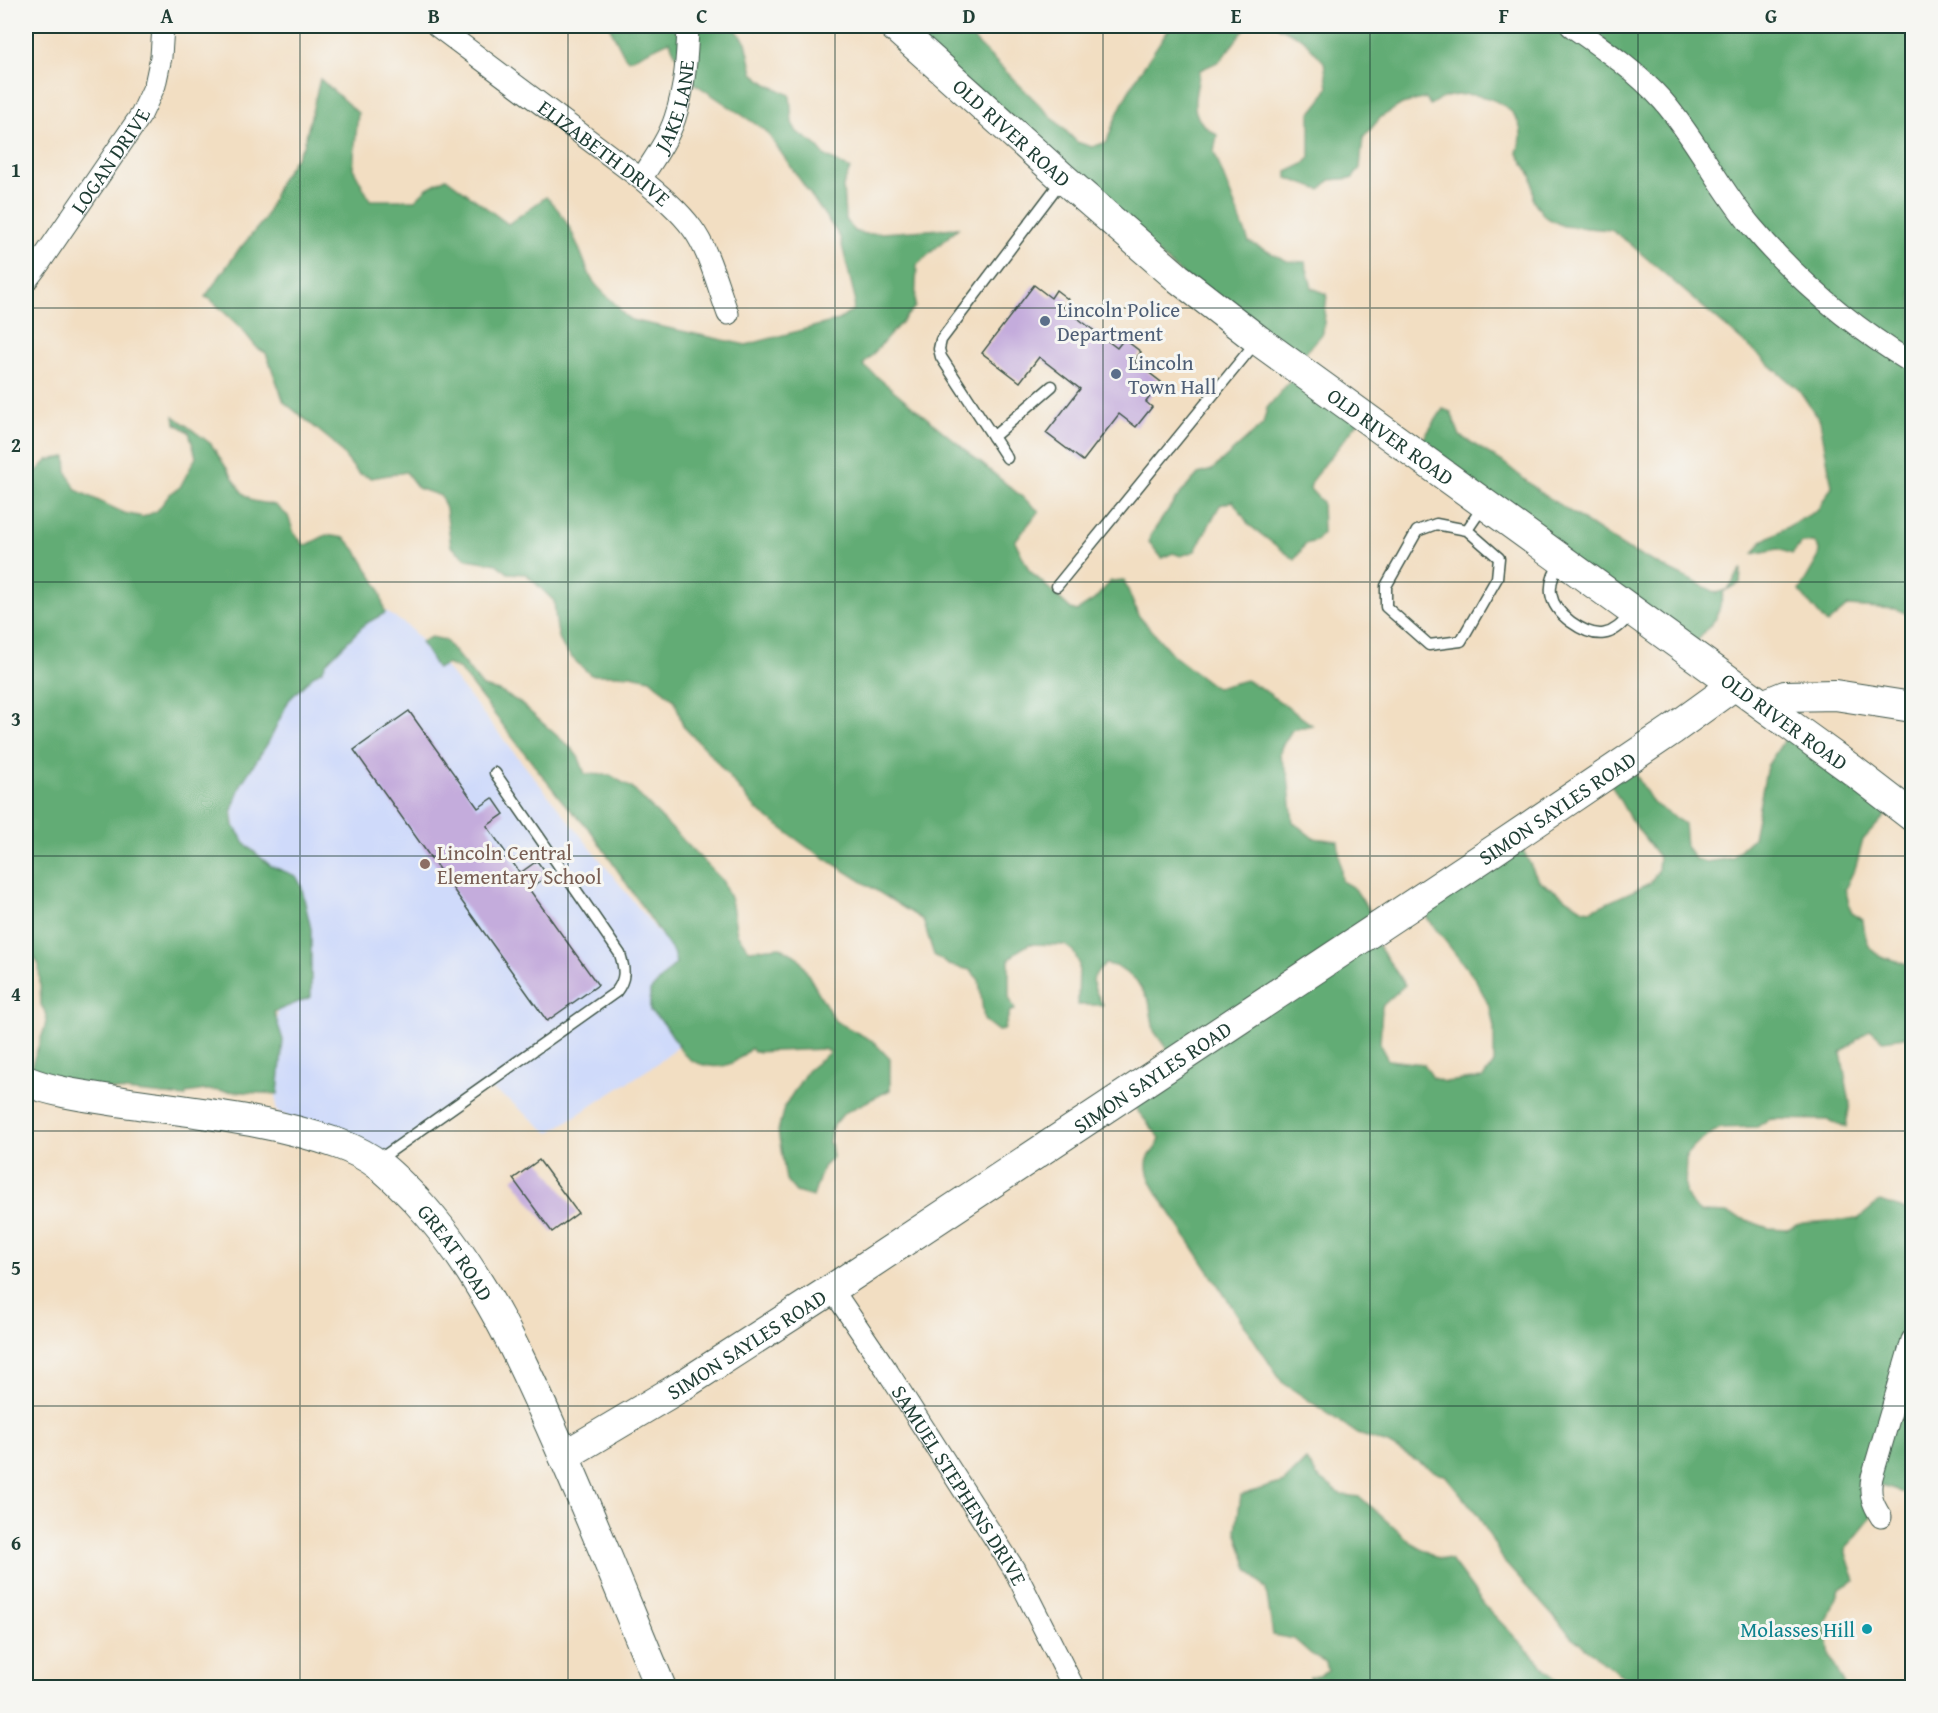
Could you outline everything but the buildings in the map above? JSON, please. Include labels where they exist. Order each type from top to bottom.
[{"type":"street","name":"LOGAN DRIVE","points":[[26,281],[141,115],[155,85],[161,57],[163,26]]},
{"type":"street","name":"ELIZABETH DRIVE","points":[[437,26],[641,179],[673,206],[693,229],[705,251],[728,314]]},
{"type":"street","name":"JAKE LANE","points":[[641,179],[661,147],[674,120],[684,78],[688,26]]},
{"type":"street","name":"OLD RIVER ROAD","points":[[894,26],[1178,278],[1258,340],[1733,686],[1763,705],[1912,816]]},
{"type":"street","points":[[1571,26],[1621,61],[1664,102],[1729,196],[1775,252],[1840,313],[1890,350],[1912,363]]},
{"type":"street","name":"SIMON SAYLES ROAD","points":[[564,1456],[680,1387],[832,1289],[1496,849],[1733,686]]},
{"type":"street","points":[[1763,705],[1785,696],[1834,696],[1912,707]]},
{"type":"street","name":"GREAT ROAD","points":[[26,1081],[73,1094],[274,1125],[342,1145],[377,1161],[446,1233],[480,1284],[541,1403],[661,1688]]},
{"type":"street","name":"SAMUEL STEPHENS DRIVE","points":[[832,1289],[1014,1569],[1074,1688]]},
{"type":"street","points":[[1881,1517],[1873,1504],[1870,1492],[1872,1477],[1912,1341]]},
{"type":"lane","points":[[1007,458],[941,357],[939,349],[941,340],[1063,178]]},
{"type":"lane","points":[[1057,586],[1258,340]]},
{"type":"lane","points":[[993,437],[1052,386]]},
{"type":"lane","points":[[1467,530],[1485,505]]},
{"type":"lane","points":[[1436,524],[1467,530],[1499,558],[1497,579],[1461,641],[1429,645],[1386,607],[1386,586],[1417,531],[1436,524]]},
{"type":"lane","points":[[1562,561],[1552,577],[1551,591],[1554,605],[1583,631],[1594,635],[1606,633],[1618,628],[1632,612]]},
{"type":"lane","points":[[377,1161],[616,992],[624,981],[624,967],[620,954],[495,773]]},
{"type":"shaded area","name":"Lincoln Central Elementary School","points":[[377,605],[409,627],[452,675],[722,1012],[655,1065],[549,1133],[510,1101],[485,1085],[377,1161],[276,1111],[279,910],[237,844],[232,801],[258,728]]},
{"type":"green space","points":[[609,26],[672,26],[678,33],[689,26],[733,26],[746,42],[753,73],[767,84],[790,95],[792,123],[797,132],[815,144],[824,155],[850,169],[843,186],[845,218],[854,231],[866,234],[958,228],[917,265],[915,307],[863,365],[1039,511],[1015,541],[1029,570],[1071,609],[1077,611],[1094,600],[1111,581],[1124,580],[1138,615],[1174,656],[1216,688],[1246,680],[1261,688],[1312,725],[1292,730],[1281,748],[1280,756],[1288,776],[1293,822],[1313,838],[1338,841],[1342,881],[1355,889],[1380,927],[1373,938],[1405,985],[1382,1006],[1380,1045],[1388,1060],[1424,1064],[1433,1078],[1444,1082],[1483,1078],[1494,1063],[1494,1027],[1490,1008],[1476,980],[1420,909],[1518,840],[1538,880],[1583,909],[1592,910],[1650,883],[1658,871],[1659,857],[1631,820],[1610,783],[1630,765],[1653,803],[1684,824],[1686,846],[1695,859],[1706,862],[1731,858],[1753,838],[1767,766],[1790,731],[1893,807],[1863,840],[1856,866],[1845,889],[1852,913],[1863,920],[1870,948],[1887,958],[1907,964],[1912,963],[1912,988],[1909,993],[1906,1022],[1912,1036],[1883,1040],[1870,1029],[1841,1053],[1850,1103],[1846,1127],[1827,1120],[1769,1119],[1757,1127],[1719,1128],[1694,1146],[1686,1155],[1685,1193],[1692,1205],[1700,1212],[1727,1213],[1768,1228],[1787,1229],[1803,1223],[1858,1219],[1880,1201],[1912,1212],[1912,1496],[1870,1482],[1871,1518],[1845,1550],[1855,1581],[1839,1589],[1826,1625],[1830,1657],[1846,1687],[1642,1687],[1618,1673],[1574,1639],[1505,1563],[1478,1515],[1445,1475],[1439,1474],[1388,1444],[1358,1434],[1282,1382],[1165,1205],[1149,1177],[1148,1159],[1160,1138],[1132,1104],[1178,1065],[1154,1031],[1149,1001],[1136,980],[1116,966],[1105,964],[1093,979],[1096,993],[1103,1005],[1078,1005],[1079,963],[1073,951],[1065,945],[1029,944],[1016,952],[1009,960],[1009,997],[1015,1010],[1010,1011],[1004,1030],[998,1031],[984,1020],[979,980],[970,970],[949,965],[934,955],[923,920],[807,847],[756,809],[712,756],[683,726],[675,701],[650,679],[631,675],[591,675],[572,658],[562,644],[557,627],[554,601],[526,574],[508,573],[497,564],[467,559],[451,546],[446,509],[441,496],[418,488],[406,472],[371,478],[358,473],[334,443],[284,402],[266,353],[257,348],[241,328],[205,297],[237,252],[264,220],[280,181],[304,145],[320,79],[358,113],[353,168],[370,200],[415,200],[427,188],[446,178],[508,224],[546,197],[567,224],[593,281],[631,320],[746,345],[839,320],[853,310],[855,298],[840,237],[766,131],[688,79],[669,41],[629,60],[625,57]]},
{"type":"green space","points":[[891,26],[962,26],[1077,142],[1092,147],[1107,142],[1126,96],[1171,26],[1247,26],[1220,61],[1200,70],[1195,107],[1201,122],[1217,135],[1214,152],[1249,242],[1287,261],[1305,262],[1312,288],[1327,294],[1323,333],[1292,368]]},
{"type":"green space","points":[[1277,26],[1912,26],[1912,616],[1896,609],[1848,606],[1827,624],[1799,591],[1818,558],[1819,549],[1814,542],[1802,543],[1792,554],[1778,549],[1753,554],[1762,541],[1818,510],[1832,486],[1820,421],[1799,390],[1629,243],[1611,230],[1563,226],[1545,217],[1533,200],[1532,177],[1517,152],[1521,135],[1517,120],[1508,109],[1494,100],[1461,95],[1444,98],[1430,105],[1426,98],[1402,104],[1381,117],[1363,138],[1360,168],[1353,178],[1330,180],[1320,190],[1287,178],[1287,172],[1304,164],[1310,157],[1310,114],[1328,87],[1324,62],[1303,39]]},
{"type":"green space","points":[[1296,374],[1360,420],[1312,480],[1310,489],[1322,502],[1323,532],[1316,541],[1305,544],[1295,560],[1249,525],[1233,501],[1220,505],[1195,551],[1181,556],[1173,553],[1162,558],[1149,542],[1150,536],[1175,500],[1198,474],[1212,470],[1263,424],[1267,408]]},
{"type":"green space","points":[[1443,409],[1451,412],[1460,436],[1503,462],[1540,492],[1627,549],[1717,593],[1728,589],[1724,591],[1717,617],[1689,651],[1414,453]]},
{"type":"green space","points":[[174,416],[211,444],[242,492],[253,501],[275,505],[288,516],[294,533],[305,546],[326,535],[345,538],[358,553],[379,588],[385,613],[365,624],[326,663],[323,670],[315,674],[289,700],[268,743],[241,784],[232,810],[234,826],[246,845],[271,866],[296,876],[301,885],[311,929],[311,997],[274,1012],[283,1040],[278,1094],[205,1090],[187,1093],[185,1097],[26,1081],[47,1015],[41,1005],[39,965],[32,954],[29,930],[26,925],[26,482],[48,460],[66,457],[67,472],[76,490],[124,513],[143,517],[157,511],[170,494],[180,487],[196,457],[189,432],[175,423]]},
{"type":"green space","points":[[1741,570],[1740,583],[1728,589]]},
{"type":"green space","points":[[431,637],[445,640],[483,687],[499,691],[519,702],[573,750],[585,774],[610,775],[632,788],[722,880],[731,900],[737,934],[749,950],[780,947],[798,957],[835,1021],[873,1041],[890,1059],[890,1090],[844,1113],[831,1129],[829,1143],[833,1157],[823,1167],[813,1197],[796,1192],[786,1180],[778,1131],[784,1107],[807,1071],[830,1052],[824,1049],[754,1052],[751,1048],[733,1063],[717,1067],[692,1061],[681,1051],[670,1031],[650,1011],[650,991],[676,963],[673,952],[591,831],[563,802],[459,669],[447,664],[437,669],[421,642]]},
{"type":"green space","points":[[1306,1460],[1317,1476],[1342,1495],[1360,1497],[1410,1542],[1438,1558],[1451,1560],[1485,1606],[1563,1687],[1309,1687],[1309,1677],[1319,1676],[1328,1671],[1326,1662],[1311,1654],[1294,1639],[1273,1635],[1266,1589],[1248,1569],[1236,1530],[1241,1495],[1284,1482]]},
{"type":"place","name":"Lincoln Police Department","points":[[1045,321]]},
{"type":"place","name":"Lincoln Town Hall","points":[[1116,374]]},
{"type":"place","name":"Lincoln Central Elementary School","points":[[425,864]]},
{"type":"place","name":"Molasses Hill","points":[[1867,1629]]}]
